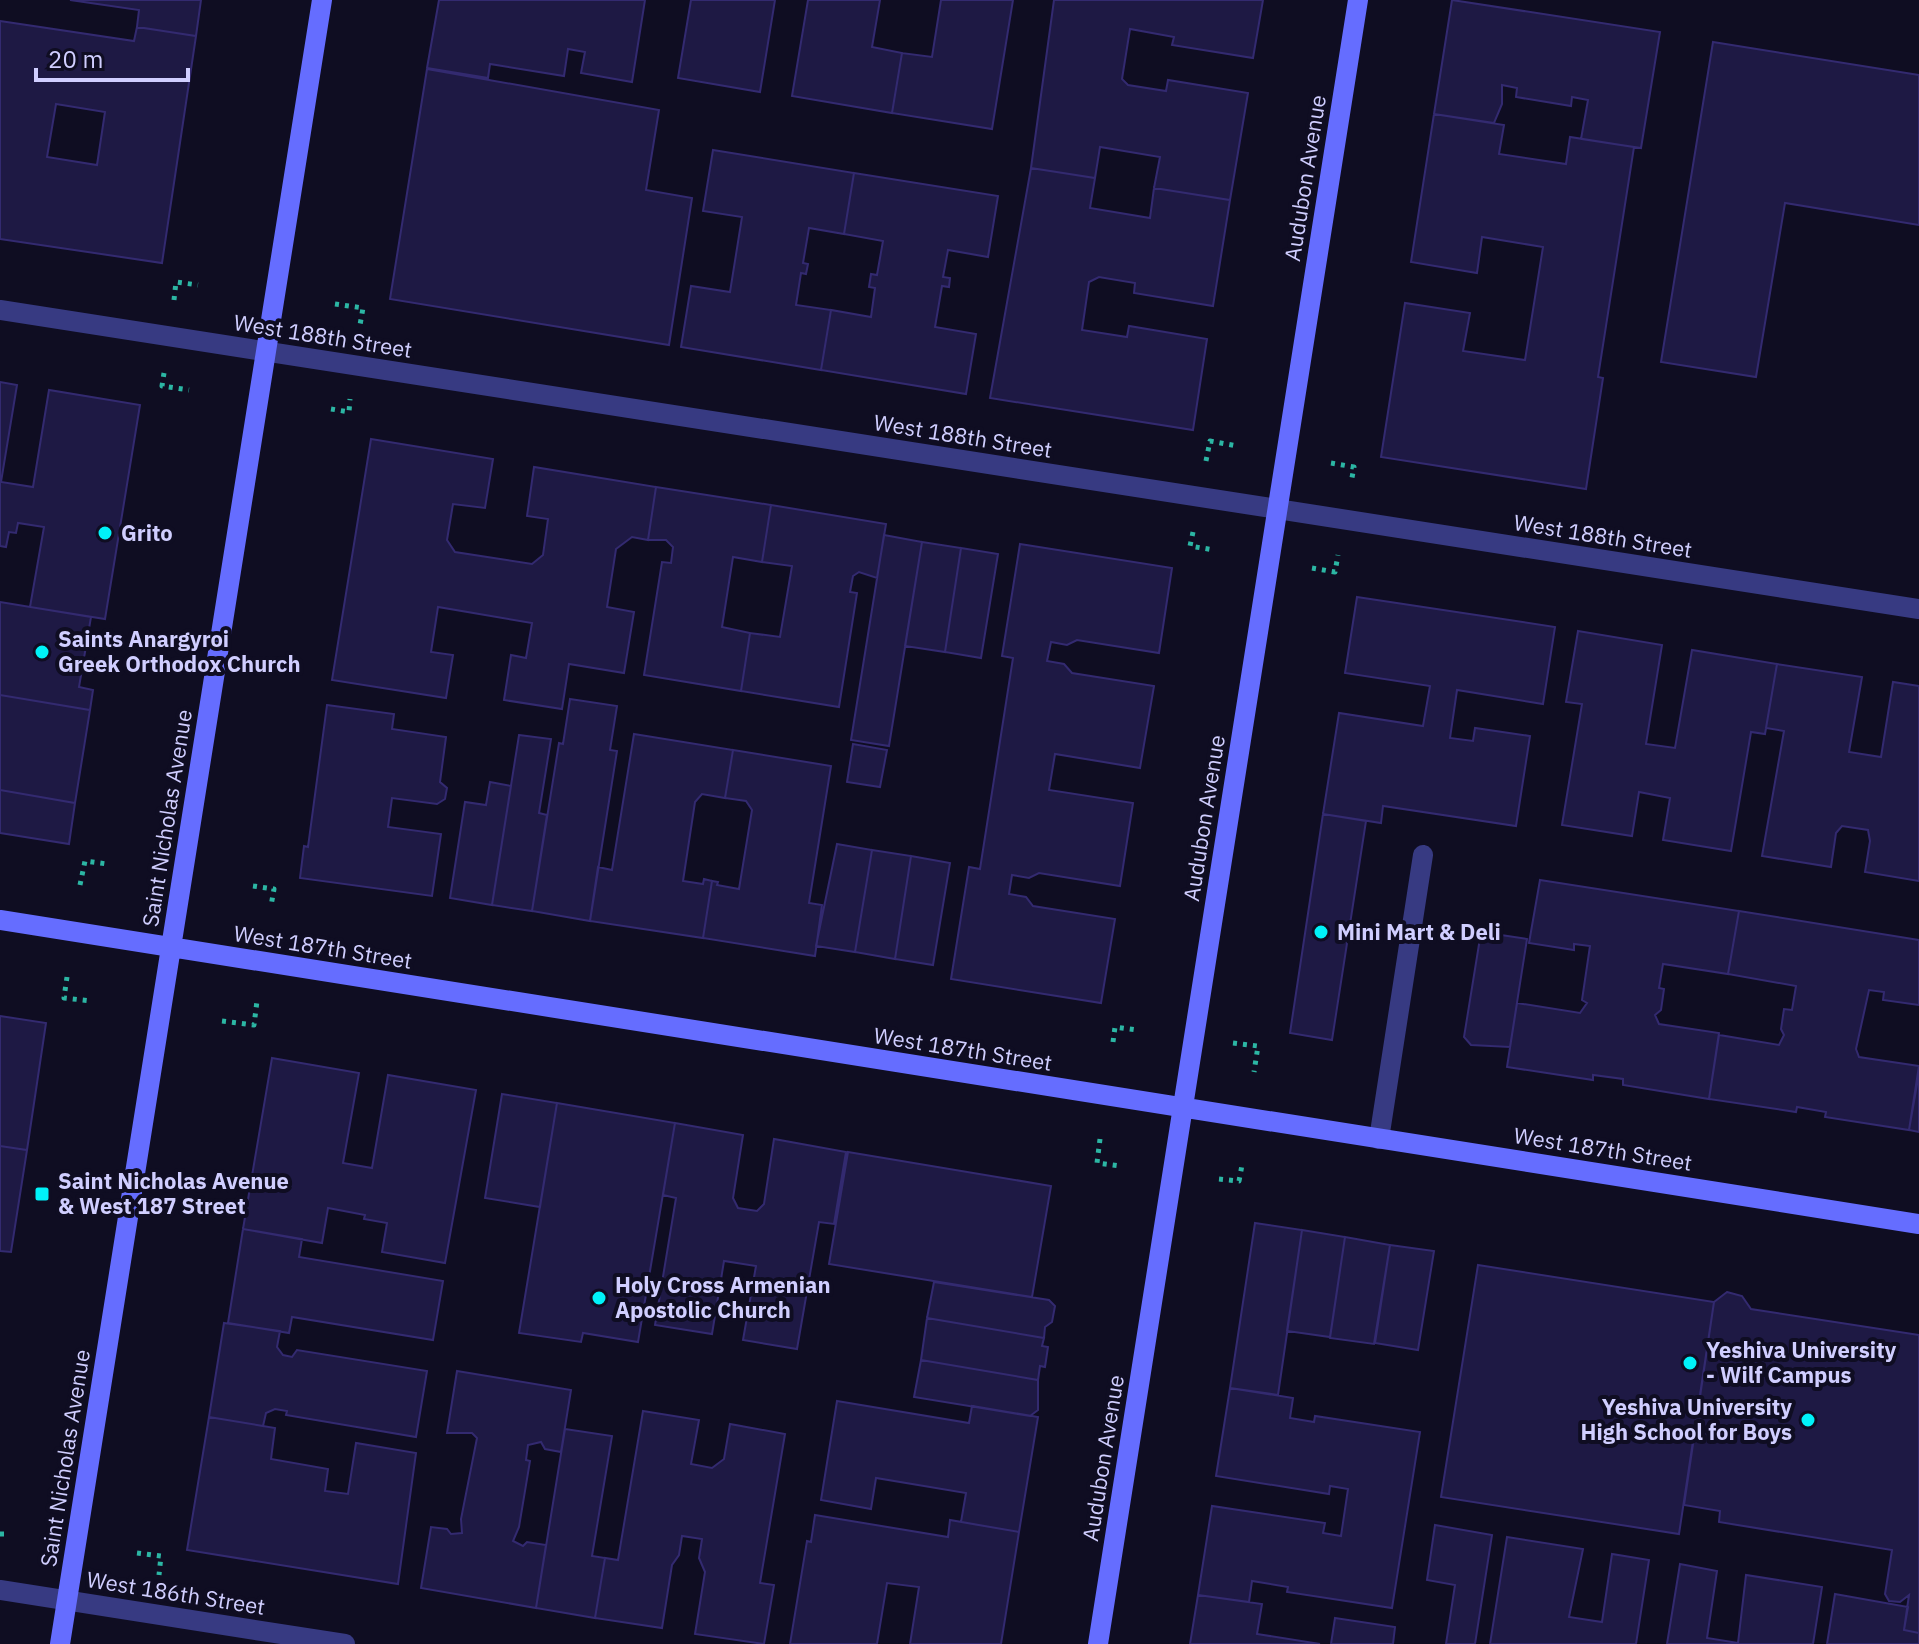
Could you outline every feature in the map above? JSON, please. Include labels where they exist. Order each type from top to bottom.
[{"type":"street","name":"Saint Nicholas Avenue","points":[[60,1644],[322,0]]},
{"type":"street","name":"Audubon Avenue","points":[[1098,1644],[1358,0]]},
{"type":"street","name":"West 188th Street","points":[[0,310],[1919,609]]},
{"type":"street","points":[[1379,1139],[1423,855]]},
{"type":"street","name":"West 187th Street","points":[[0,920],[1919,1224]]},
{"type":"street","name":"West 186th Street","points":[[0,1590],[345,1644]]},
{"type":"path","points":[[173,305],[176,282],[198,285]]},
{"type":"path","points":[[335,304],[363,308],[360,325]]},
{"type":"path","points":[[164,368],[162,386],[189,390]]},
{"type":"path","points":[[331,409],[349,412],[350,399]]},
{"type":"path","points":[[1206,462],[1210,441],[1237,446]]},
{"type":"path","points":[[1331,463],[1354,467],[1351,483]]},
{"type":"path","points":[[1194,527],[1190,546],[1214,550]]},
{"type":"path","points":[[1312,568],[1335,572],[1338,555]]},
{"type":"path","points":[[80,885],[85,861],[107,864]]},
{"type":"path","points":[[253,886],[274,889],[271,906]]},
{"type":"path","points":[[67,977],[64,998],[92,1001]]},
{"type":"path","points":[[222,1021],[254,1025],[257,1001]]},
{"type":"path","points":[[1113,1042],[1115,1027],[1137,1030]]},
{"type":"path","points":[[1233,1043],[1258,1046],[1254,1072]]},
{"type":"path","points":[[1100,1139],[1097,1163],[1120,1166]]},
{"type":"path","points":[[1219,1179],[1239,1181],[1242,1165]]},
{"type":"path","points":[[137,1553],[161,1556],[159,1575]]},
{"type":"building","points":[[70,0],[201,0],[196,36],[137,27],[139,10]]},
{"type":"building","points":[[439,0],[645,0],[632,82],[581,73],[585,52],[568,49],[564,76],[490,64],[488,78],[427,68]]},
{"type":"building","points":[[691,0],[775,0],[760,92],[678,78]]},
{"type":"building","points":[[808,0],[880,0],[872,47],[902,53],[892,113],[792,96]]},
{"type":"building","points":[[941,0],[1013,0],[992,129],[892,113],[902,53],[932,57]]},
{"type":"building","points":[[1054,0],[1263,0],[1253,58],[1172,45],[1174,37],[1130,29],[1122,79],[1128,85],[1166,91],[1168,80],[1248,93],[1230,200],[1154,188],[1160,157],[1100,147],[1095,178],[1031,168]]},
{"type":"building","points":[[1452,0],[1660,32],[1641,148],[1581,139],[1588,100],[1572,97],[1571,106],[1516,97],[1517,88],[1502,85],[1502,104],[1494,123],[1434,114]]},
{"type":"building","points":[[0,21],[134,41],[137,27],[196,36],[162,263],[0,239]],"holes":[[[56,104],[105,112],[97,165],[47,157]]]},
{"type":"building","points":[[1713,42],[1919,75],[1919,225],[1785,203],[1756,377],[1661,362]]},
{"type":"building","points":[[427,69],[659,110],[646,190],[692,198],[669,345],[390,299]]},
{"type":"building","points":[[1434,114],[1504,125],[1499,154],[1566,164],[1570,137],[1634,147],[1598,377],[1603,378],[1586,489],[1381,457],[1405,303],[1470,313],[1463,351],[1525,360],[1543,247],[1482,237],[1477,273],[1411,262]]},
{"type":"building","points":[[713,150],[854,173],[844,234],[809,228],[803,263],[808,264],[806,274],[801,273],[796,305],[831,310],[821,370],[681,347],[691,286],[730,292],[742,217],[703,211]]},
{"type":"building","points":[[1031,168],[1095,178],[1090,208],[1150,218],[1154,188],[1230,200],[1213,306],[1134,293],[1135,283],[1099,277],[1089,282],[1082,330],[1127,337],[1129,326],[1207,339],[1193,430],[990,398]]},
{"type":"building","points":[[854,173],[998,196],[988,257],[948,250],[943,277],[950,278],[949,287],[942,286],[935,327],[976,334],[966,394],[821,370],[831,310],[871,317],[875,288],[869,287],[871,274],[877,275],[883,241],[844,234]]},
{"type":"building","points":[[0,382],[17,385],[1,482],[33,487],[49,390],[140,405],[105,619],[30,607],[44,527],[18,523],[16,533],[9,532],[6,547],[0,546]]},
{"type":"building","points":[[371,439],[493,459],[485,508],[453,504],[447,540],[455,552],[532,564],[543,555],[548,519],[527,516],[534,467],[656,487],[648,540],[632,537],[616,549],[607,607],[634,612],[624,673],[569,664],[562,709],[504,700],[511,655],[526,658],[532,623],[438,607],[431,652],[453,655],[446,698],[332,680]]},
{"type":"building","points":[[656,487],[771,505],[762,562],[733,557],[722,627],[750,633],[741,691],[644,675],[662,562],[671,563],[673,547],[666,540],[648,540]]},
{"type":"building","points":[[771,505],[886,524],[877,578],[859,572],[853,576],[850,592],[857,593],[839,707],[741,691],[750,633],[780,637],[792,566],[762,562]]},
{"type":"building","points":[[884,535],[922,542],[889,746],[851,740]]},
{"type":"building","points":[[922,542],[961,548],[945,652],[905,646]]},
{"type":"building","points":[[1020,544],[1172,568],[1159,653],[1077,640],[1067,645],[1051,642],[1047,661],[1064,664],[1072,673],[1154,686],[1140,768],[1055,754],[1049,790],[1133,803],[1120,886],[1039,873],[1029,878],[1012,875],[1009,894],[1026,897],[1033,906],[1115,919],[1101,1003],[951,979],[969,867],[980,869],[1013,658],[1002,656]]},
{"type":"building","points":[[961,548],[998,554],[981,658],[945,652]]},
{"type":"building","points":[[1357,597],[1555,627],[1543,704],[1457,690],[1450,738],[1473,741],[1475,728],[1530,736],[1516,826],[1383,806],[1381,823],[1323,814],[1339,713],[1423,726],[1430,686],[1345,673]]},
{"type":"building","name":"Saints Anargyroi Greek Orthodox Church","points":[[0,602],[91,617],[79,687],[93,690],[90,710],[0,695]]},
{"type":"building","points":[[1578,631],[1662,645],[1646,744],[1675,748],[1692,650],[1777,664],[1765,734],[1751,732],[1731,851],[1663,840],[1670,798],[1639,792],[1632,836],[1562,825],[1582,704],[1566,702]]},
{"type":"building","points":[[1777,664],[1862,677],[1849,752],[1881,757],[1893,682],[1919,686],[1919,881],[1865,872],[1870,841],[1868,830],[1842,826],[1836,833],[1831,867],[1762,856],[1784,731],[1766,728]]},
{"type":"building","points":[[0,695],[90,710],[75,803],[0,790]]},
{"type":"building","points":[[570,699],[617,706],[610,750],[617,751],[590,921],[532,911],[559,743],[563,744]]},
{"type":"building","points":[[327,705],[394,714],[392,729],[446,737],[440,782],[447,788],[445,799],[437,804],[392,798],[388,827],[441,834],[432,896],[300,878],[304,846],[308,847]]},
{"type":"building","points":[[634,734],[733,750],[725,798],[702,794],[695,802],[683,881],[703,884],[704,879],[712,881],[703,938],[590,921],[598,867],[612,870]]},
{"type":"building","points":[[519,735],[551,739],[539,813],[547,815],[532,911],[492,905]]},
{"type":"building","points":[[853,744],[887,750],[880,787],[847,782]]},
{"type":"building","points":[[733,750],[831,766],[809,903],[822,905],[815,956],[703,938],[712,881],[718,882],[717,885],[739,889],[752,810],[746,801],[725,798]]},
{"type":"building","points":[[490,782],[511,786],[492,905],[450,898],[465,802],[486,805]]},
{"type":"building","points":[[0,790],[75,803],[69,844],[0,833]]},
{"type":"building","points":[[1323,814],[1366,821],[1332,1040],[1290,1033]]},
{"type":"building","points":[[837,844],[872,850],[855,952],[816,946]]},
{"type":"building","points":[[872,850],[911,856],[895,959],[855,952]]},
{"type":"building","points":[[911,856],[950,863],[933,965],[895,959]]},
{"type":"building","points":[[1540,880],[1739,911],[1728,974],[1663,964],[1659,988],[1664,989],[1661,1010],[1655,1015],[1659,1024],[1719,1033],[1709,1099],[1623,1085],[1623,1079],[1593,1075],[1593,1080],[1507,1067],[1517,1003],[1580,1013],[1587,1003],[1582,1000],[1590,946],[1574,944],[1574,950],[1529,943]]},
{"type":"building","points":[[1739,911],[1919,940],[1919,1005],[1883,1000],[1884,992],[1869,990],[1856,1049],[1859,1057],[1919,1066],[1909,1130],[1825,1117],[1826,1112],[1797,1107],[1796,1112],[1709,1099],[1719,1035],[1779,1045],[1784,1035],[1781,1029],[1784,1009],[1792,1010],[1796,986],[1728,974]]},
{"type":"building","points":[[1481,932],[1527,939],[1510,1047],[1471,1045],[1464,1037]]},
{"type":"building","points":[[0,1016],[46,1023],[27,1150],[0,1146]]},
{"type":"building","points":[[272,1058],[359,1073],[343,1163],[372,1168],[388,1075],[476,1090],[445,1263],[382,1252],[387,1223],[328,1208],[322,1243],[243,1229]]},
{"type":"building","points":[[1919,1073],[1919,1132],[1909,1130]]},
{"type":"building","points":[[502,1094],[557,1103],[540,1207],[485,1198]]},
{"type":"building","points":[[557,1103],[675,1123],[638,1342],[583,1333],[581,1342],[519,1333]]},
{"type":"building","points":[[675,1123],[743,1135],[733,1198],[738,1208],[757,1211],[764,1204],[774,1139],[846,1152],[834,1224],[819,1222],[797,1349],[743,1340],[756,1266],[724,1261],[712,1334],[655,1325],[676,1198],[663,1195]]},
{"type":"building","points":[[0,1146],[27,1150],[11,1252],[0,1251]]},
{"type":"building","points":[[848,1152],[1051,1186],[1032,1297],[829,1264]]},
{"type":"building","points":[[1255,1223],[1302,1230],[1278,1395],[1230,1388]]},
{"type":"building","points":[[243,1229],[302,1239],[299,1257],[443,1281],[433,1340],[292,1317],[289,1333],[228,1323]]},
{"type":"building","points":[[1302,1230],[1345,1237],[1330,1337],[1287,1331]]},
{"type":"building","points":[[1345,1237],[1390,1245],[1374,1344],[1330,1338]]},
{"type":"building","points":[[1390,1245],[1434,1251],[1418,1350],[1375,1343]]},
{"type":"building","points":[[1478,1265],[1714,1302],[1679,1534],[1441,1497]]},
{"type":"building","points":[[934,1282],[1049,1300],[1055,1306],[1052,1322],[1045,1327],[1044,1338],[927,1318]]},
{"type":"building","name":"Yeshiva University High School for Boys","points":[[1727,1292],[1742,1296],[1751,1309],[1919,1335],[1919,1633],[1904,1630],[1909,1595],[1900,1602],[1889,1601],[1885,1594],[1892,1550],[1719,1522],[1720,1511],[1684,1505],[1714,1302]]},
{"type":"building","points":[[927,1318],[1044,1338],[1042,1346],[1048,1347],[1045,1367],[1040,1366],[1038,1380],[921,1360]]},
{"type":"building","points":[[224,1323],[280,1331],[277,1347],[283,1355],[292,1357],[297,1350],[427,1371],[416,1437],[286,1415],[287,1411],[275,1409],[266,1413],[263,1426],[209,1417]]},
{"type":"building","points":[[921,1360],[1038,1380],[1038,1410],[1030,1416],[914,1397]]},
{"type":"building","points":[[457,1371],[571,1390],[561,1452],[545,1449],[541,1442],[528,1445],[526,1460],[530,1461],[519,1527],[513,1541],[523,1546],[527,1542],[546,1545],[536,1608],[421,1588],[431,1527],[447,1529],[451,1534],[462,1533],[461,1519],[477,1438],[472,1433],[447,1433]]},
{"type":"building","points":[[1230,1388],[1293,1398],[1290,1418],[1314,1422],[1315,1416],[1420,1432],[1392,1608],[1287,1592],[1288,1587],[1252,1581],[1249,1602],[1198,1595],[1212,1506],[1325,1523],[1323,1533],[1341,1536],[1348,1489],[1330,1486],[1329,1494],[1216,1476]]},
{"type":"building","points":[[837,1401],[969,1423],[972,1406],[1038,1417],[1019,1532],[961,1522],[966,1493],[876,1478],[871,1509],[821,1500]]},
{"type":"building","points":[[643,1411],[699,1420],[691,1464],[712,1468],[724,1459],[730,1424],[785,1434],[760,1583],[774,1585],[764,1644],[695,1634],[705,1572],[699,1558],[702,1539],[682,1536],[679,1555],[672,1565],[662,1628],[595,1618],[605,1558],[618,1560]]},
{"type":"building","points":[[209,1417],[275,1428],[271,1459],[328,1469],[325,1491],[348,1494],[356,1443],[416,1453],[398,1584],[187,1550]]},
{"type":"building","points":[[565,1429],[612,1436],[592,1556],[605,1558],[595,1618],[536,1608]]},
{"type":"building","points":[[815,1515],[948,1537],[950,1520],[1019,1532],[1001,1644],[910,1644],[919,1587],[887,1583],[877,1644],[790,1644],[807,1541],[811,1542]]},
{"type":"building","points":[[1435,1525],[1492,1535],[1475,1644],[1446,1644],[1455,1585],[1427,1580]]},
{"type":"building","points":[[1507,1537],[1583,1549],[1569,1617],[1602,1622],[1612,1554],[1649,1560],[1636,1644],[1490,1644]]},
{"type":"building","points":[[1680,1564],[1717,1571],[1707,1638],[1738,1643],[1746,1575],[1822,1587],[1813,1644],[1667,1644]]},
{"type":"building","points":[[1835,1594],[1908,1607],[1904,1630],[1919,1633],[1919,1644],[1827,1644]]},
{"type":"building","points":[[1198,1595],[1262,1604],[1257,1634],[1320,1644],[1190,1644]]},
{"type":"building","points":[[1335,1618],[1395,1627],[1393,1644],[1331,1644]]},
{"type":"place","name":"Grito","points":[[105,533]]},
{"type":"place","name":"Saints Anargyroi Greek Orthodox Church","points":[[42,652]]},
{"type":"place","name":"Mini Mart & Deli","points":[[1321,932]]},
{"type":"place","name":"Saint Nicholas Avenue & West 187 Street","points":[[42,1194]]},
{"type":"place","name":"Holy Cross Armenian Apostolic Church","points":[[599,1298]]},
{"type":"place","name":"Yeshiva University - Wilf Campus","points":[[1690,1363]]},
{"type":"place","name":"Yeshiva University High School for Boys","points":[[1808,1420]]}]
